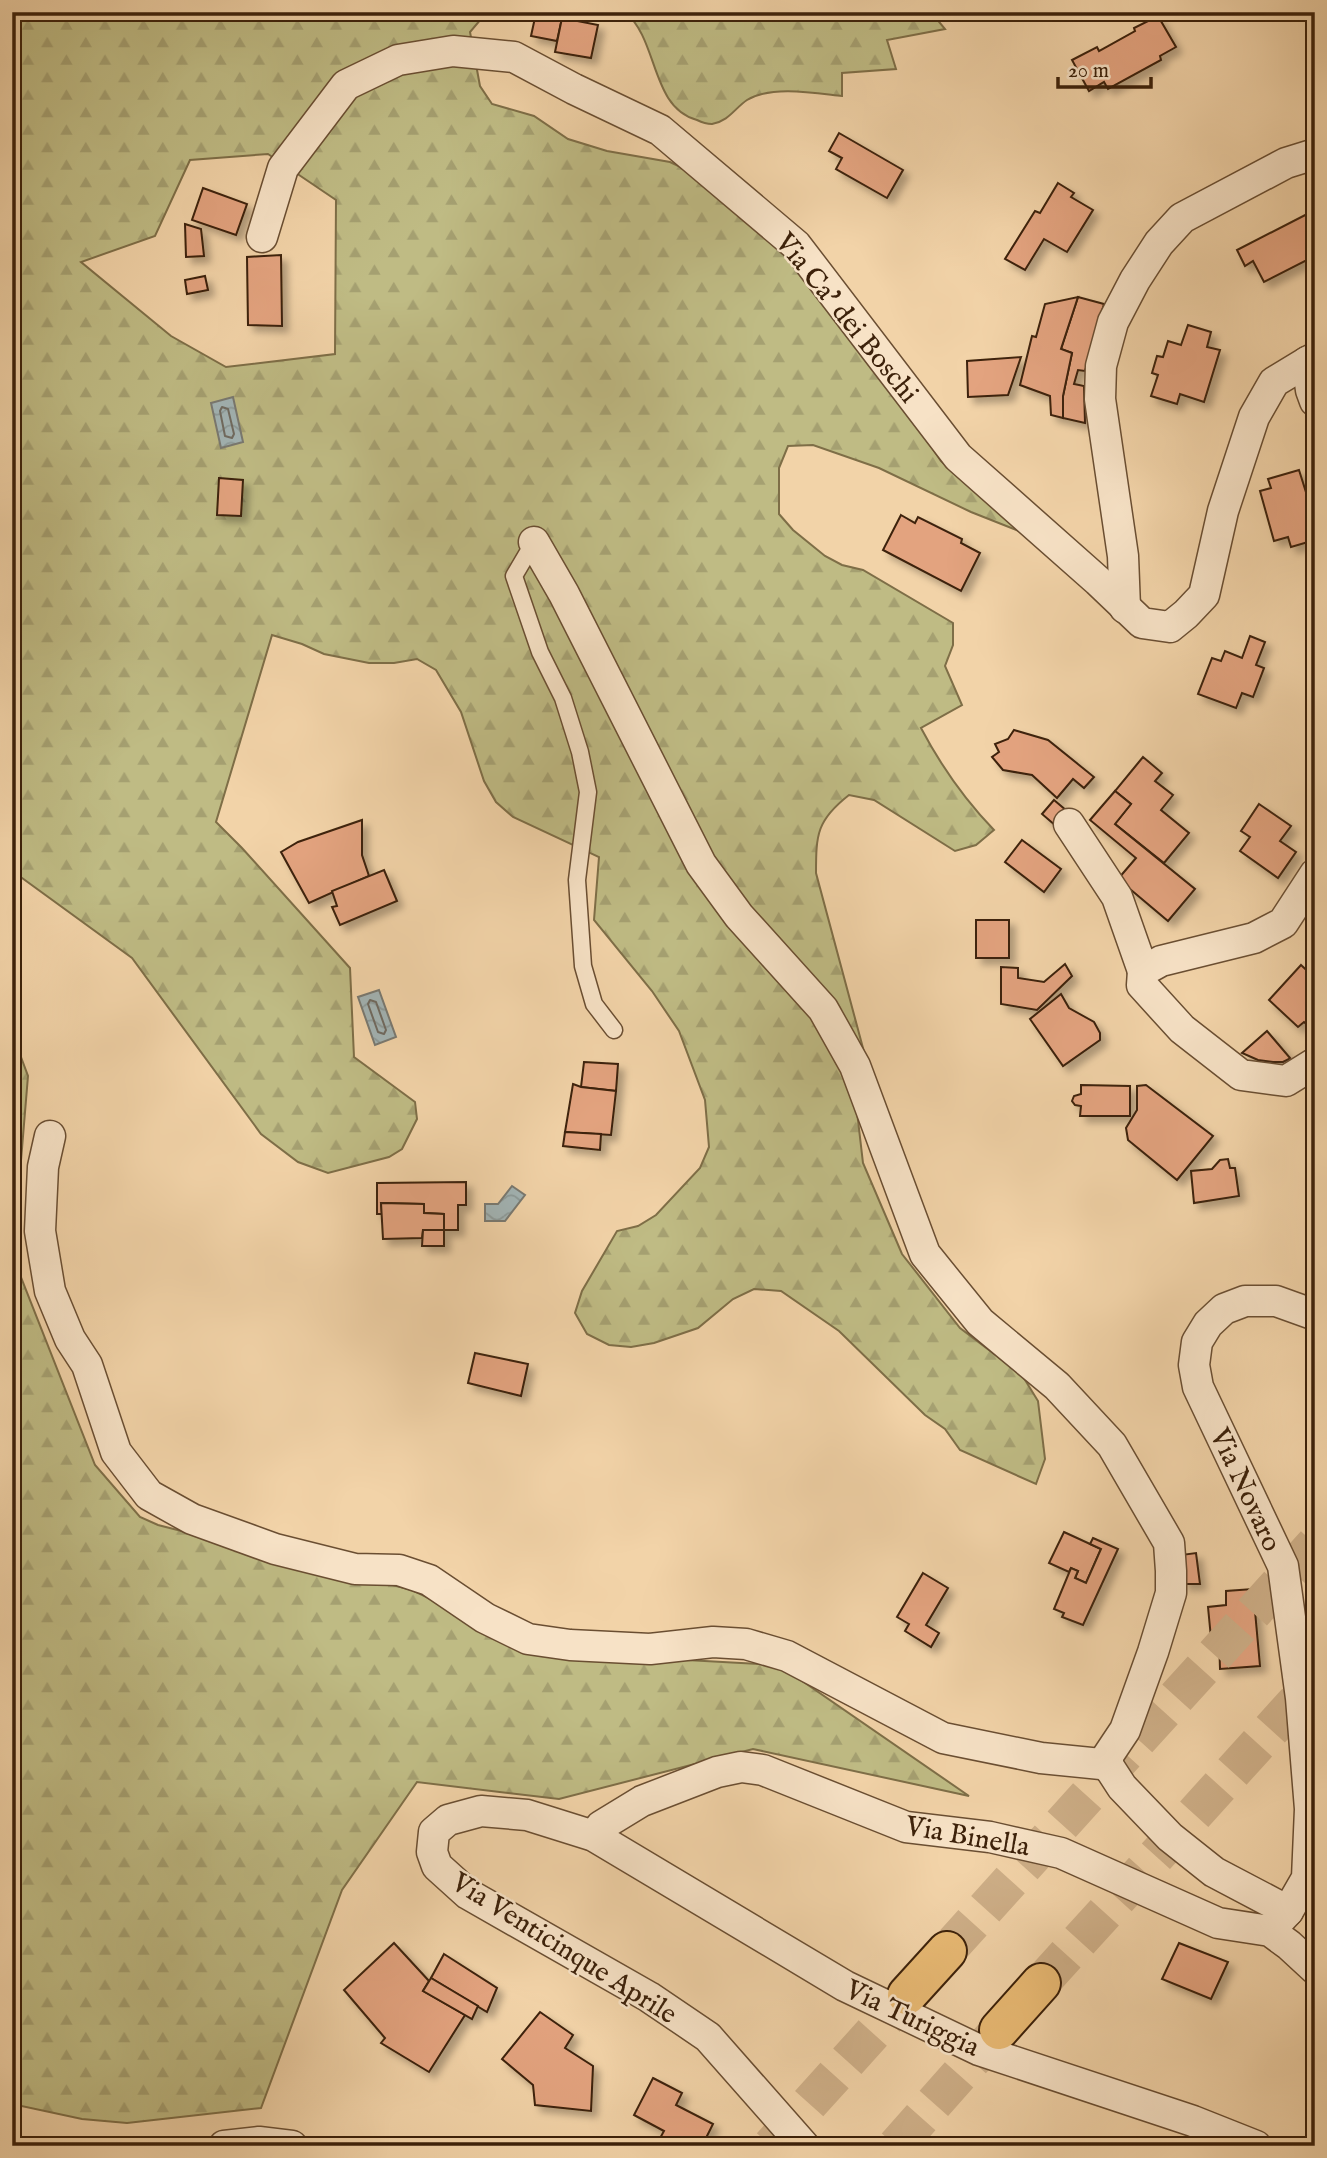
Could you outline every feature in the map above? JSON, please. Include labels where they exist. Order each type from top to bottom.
[{"type":"highway","points":[[907,1995],[947,1951]]},
{"type":"highway","points":[[999,2030],[1041,1983]]},
{"type":"street","name":"Via Ca' dei Boschi","points":[[262,237],[283,168],[346,85],[398,60],[453,51],[514,57],[660,130],[796,245],[958,457],[1142,622],[1170,627],[1204,595],[1223,510],[1254,416],[1274,383],[1311,360]]},
{"type":"street","points":[[1125,608],[1123,556],[1100,399],[1101,366],[1113,322],[1135,280],[1159,243],[1182,218],[1286,163],[1315,154]]},
{"type":"street","points":[[1311,360],[1311,390],[1315,401]]},
{"type":"street","points":[[534,542],[564,594],[701,864],[739,916],[823,1009],[855,1066],[925,1254],[980,1322],[1057,1386],[1112,1445],[1169,1543],[1171,1592],[1125,1730],[1107,1757],[1109,1767],[1122,1787],[1170,1837],[1279,1921],[1289,1945],[1315,1969]]},
{"type":"street","points":[[1069,824],[1116,897],[1143,971],[1142,985],[1182,1029],[1241,1075],[1286,1082],[1315,1063]]},
{"type":"street","points":[[1143,971],[1161,961],[1254,938],[1283,923],[1315,874]]},
{"type":"street","points":[[50,1136],[43,1167],[40,1231],[50,1291],[70,1339],[88,1365],[116,1452],[149,1495],[192,1519],[275,1549],[355,1569],[400,1570],[429,1580],[485,1618],[528,1639],[570,1645],[650,1649],[713,1642],[746,1644],[788,1656],[943,1738],[1041,1758],[1109,1767]]},
{"type":"street","name":"Via Novaro","points":[[1279,1921],[1307,1878],[1310,1809],[1301,1698],[1283,1566],[1198,1387],[1194,1365],[1197,1342],[1208,1324],[1224,1309],[1245,1301],[1276,1301],[1315,1315]]},
{"type":"street","name":"Via Binella","points":[[594,1836],[601,1826],[642,1801],[717,1772],[741,1766],[763,1770],[906,1827],[990,1837],[1060,1853],[1219,1923],[1279,1921]]},
{"type":"street","name":"Via Venticinque Aprile","points":[[594,1836],[527,1815],[481,1811],[448,1820],[434,1832],[432,1852],[437,1866],[468,1894],[649,1997],[708,2037],[804,2146]]},
{"type":"street","name":"Via Turiggia","points":[[594,1836],[845,1986],[979,2050],[1193,2121],[1256,2146]]},
{"type":"street","points":[[224,2146],[259,2142],[292,2146]]},
{"type":"lane","points":[[534,542],[514,576],[540,652],[563,698],[589,792],[577,880],[583,966],[594,1003],[614,1030]]},
{"type":"green space","points":[[12,12],[487,12],[470,32],[480,86],[492,104],[534,116],[568,139],[607,151],[670,162],[687,170],[742,211],[816,288],[888,382],[941,461],[1029,535],[971,512],[879,468],[813,445],[788,446],[779,468],[779,514],[793,530],[825,556],[842,565],[863,570],[953,623],[953,645],[945,666],[962,705],[921,728],[954,781],[994,830],[976,845],[955,851],[874,800],[849,795],[830,812],[820,829],[816,873],[867,1063],[856,1103],[863,1163],[902,1254],[960,1328],[1022,1375],[1038,1401],[1045,1459],[1036,1484],[960,1450],[945,1429],[925,1415],[839,1331],[781,1291],[754,1289],[733,1299],[698,1328],[654,1343],[631,1347],[609,1345],[587,1334],[575,1313],[582,1291],[617,1231],[638,1226],[656,1215],[700,1168],[709,1147],[705,1100],[679,1031],[652,991],[594,920],[599,857],[513,817],[496,802],[484,781],[461,712],[436,670],[417,659],[369,663],[324,654],[272,635],[216,822],[350,968],[354,1057],[415,1102],[417,1119],[402,1149],[389,1157],[328,1173],[298,1162],[261,1134],[132,958],[22,878],[12,878]],"holes":[[[268,154],[336,200],[335,354],[226,367],[171,336],[81,262],[155,236],[190,160]]]},
{"type":"green space","points":[[625,12],[931,12],[945,29],[887,40],[896,69],[842,73],[842,96],[794,91],[757,95],[723,120],[710,124],[682,113],[671,102],[644,39]]},
{"type":"green space","points":[[12,1033],[28,1076],[13,1257],[95,1465],[140,1517],[158,1525],[412,1590],[540,1652],[779,1665],[969,1796],[753,1749],[559,1799],[417,1782],[342,1890],[261,2108],[127,2123],[82,2119],[12,2104]]},
{"type":"water","points":[[233,397],[243,442],[221,448],[211,403]]},
{"type":"water","points":[[379,990],[396,1037],[375,1045],[358,997]]},
{"type":"water","points":[[512,1186],[525,1195],[505,1221],[485,1221],[485,1204],[498,1204]]},
{"type":"building","points":[[536,13],[562,18],[557,41],[531,36]]},
{"type":"building","points":[[1158,16],[1176,47],[1160,56],[1161,60],[1108,89],[1104,82],[1089,91],[1072,60],[1097,47],[1099,51]]},
{"type":"building","points":[[562,18],[598,25],[591,58],[555,52]]},
{"type":"building","points":[[839,133],[903,170],[887,198],[836,169],[842,158],[829,151]]},
{"type":"building","points":[[1058,183],[1074,193],[1071,197],[1093,210],[1067,252],[1044,239],[1025,270],[1005,259],[1035,211],[1040,213]]},
{"type":"building","points":[[203,188],[247,204],[236,235],[192,220]]},
{"type":"building","points":[[1315,210],[1315,256],[1264,282],[1253,261],[1245,266],[1237,250]]},
{"type":"building","points":[[185,224],[201,229],[204,256],[186,257]]},
{"type":"building","points":[[281,255],[282,326],[248,325],[247,257]]},
{"type":"building","points":[[205,276],[208,290],[187,294],[185,280]]},
{"type":"building","points":[[1078,297],[1104,304],[1085,371],[1078,370],[1074,384],[1084,386],[1085,423],[1063,418],[1063,396],[1072,353],[1061,349]]},
{"type":"building","points":[[1078,297],[1061,349],[1072,353],[1063,396],[1063,418],[1051,415],[1050,396],[1020,385],[1032,336],[1036,337],[1045,304]]},
{"type":"building","points":[[1188,325],[1211,332],[1207,347],[1220,350],[1204,402],[1180,394],[1177,404],[1151,396],[1158,375],[1152,373],[1157,356],[1163,357],[1168,341],[1181,345]]},
{"type":"building","points":[[1021,357],[1008,395],[968,397],[967,361]]},
{"type":"building","points":[[1299,470],[1315,521],[1315,540],[1291,547],[1288,537],[1274,541],[1260,491],[1271,488],[1268,479]]},
{"type":"building","points":[[219,478],[243,480],[241,516],[217,515]]},
{"type":"building","points":[[901,515],[915,523],[918,517],[962,539],[961,543],[980,553],[961,591],[883,550]]},
{"type":"building","points":[[1250,636],[1265,642],[1256,665],[1264,668],[1253,697],[1242,693],[1236,708],[1198,694],[1212,658],[1221,661],[1225,651],[1242,658]]},
{"type":"building","points":[[1014,730],[1048,740],[1094,777],[1084,788],[1073,779],[1057,798],[1032,775],[1003,770],[992,757],[999,752],[995,744],[1008,739]]},
{"type":"building","points":[[1143,757],[1162,773],[1155,781],[1173,795],[1161,810],[1189,833],[1164,863],[1115,824],[1131,804],[1115,791]]},
{"type":"building","points":[[1115,791],[1131,804],[1115,824],[1195,889],[1168,921],[1118,879],[1136,858],[1090,820]]},
{"type":"building","points":[[1054,800],[1074,817],[1063,832],[1042,814]]},
{"type":"building","points":[[1259,804],[1291,826],[1280,841],[1296,852],[1278,878],[1240,851],[1250,837],[1241,831]]},
{"type":"building","points":[[362,820],[362,855],[369,876],[309,903],[281,852],[298,842]]},
{"type":"building","points":[[1022,840],[1061,869],[1044,892],[1005,862]]},
{"type":"building","points":[[384,870],[397,901],[340,925],[332,907],[337,906],[332,891]]},
{"type":"building","points":[[976,920],[1009,920],[1009,958],[976,958]]},
{"type":"building","points":[[1065,964],[1072,976],[1037,1010],[1001,1004],[1001,967],[1018,968],[1018,978],[1044,982]]},
{"type":"building","points":[[1301,965],[1315,978],[1313,1030],[1304,1022],[1298,1027],[1269,1000]]},
{"type":"building","points":[[1061,994],[1069,1008],[1094,1022],[1100,1033],[1100,1040],[1063,1066],[1030,1019]]},
{"type":"building","points":[[1267,1031],[1289,1059],[1273,1062],[1258,1060],[1242,1053]]},
{"type":"building","points":[[584,1062],[618,1064],[616,1091],[581,1087]]},
{"type":"building","points":[[573,1084],[616,1091],[611,1135],[565,1132]]},
{"type":"building","points":[[1081,1085],[1130,1086],[1130,1116],[1080,1116],[1081,1106],[1072,1101],[1074,1096],[1081,1094]]},
{"type":"building","points":[[1146,1085],[1213,1136],[1177,1180],[1128,1140],[1126,1128],[1137,1110],[1137,1086]]},
{"type":"building","points":[[565,1132],[601,1134],[600,1150],[563,1146]]},
{"type":"building","points":[[1228,1159],[1230,1168],[1235,1168],[1239,1196],[1194,1203],[1191,1171],[1212,1169],[1220,1160]]},
{"type":"building","points":[[466,1182],[466,1205],[458,1205],[458,1230],[444,1230],[444,1214],[424,1213],[424,1204],[381,1203],[382,1214],[377,1214],[377,1183]]},
{"type":"building","points":[[381,1203],[424,1204],[424,1213],[444,1214],[444,1230],[423,1230],[422,1238],[383,1239]]},
{"type":"building","points":[[423,1230],[444,1230],[444,1246],[422,1246]]},
{"type":"building","points":[[475,1353],[528,1364],[521,1396],[468,1383]]},
{"type":"building","points":[[1064,1532],[1101,1549],[1086,1583],[1075,1578],[1078,1571],[1071,1568],[1069,1572],[1049,1563]]},
{"type":"building","points":[[1093,1538],[1118,1549],[1083,1625],[1062,1617],[1064,1613],[1054,1609],[1071,1568],[1078,1571],[1075,1578],[1086,1583],[1101,1549],[1090,1544]]},
{"type":"building","points":[[1196,1553],[1200,1584],[1183,1584],[1181,1555]]},
{"type":"building","points":[[923,1573],[948,1588],[926,1625],[939,1633],[931,1647],[905,1631],[909,1624],[897,1617]]},
{"type":"building","points":[[1253,1589],[1260,1666],[1220,1669],[1219,1637],[1211,1638],[1208,1607],[1226,1605],[1226,1591]]},
{"type":"building","points":[[394,1943],[429,1981],[423,1991],[465,2015],[429,2072],[381,2043],[385,2038],[344,1990]]},
{"type":"building","points":[[1179,1943],[1228,1962],[1211,1999],[1162,1979]]},
{"type":"building","points":[[444,1954],[497,1988],[487,2012],[431,1978]]},
{"type":"building","points":[[431,1978],[478,2006],[472,2019],[423,1991]]},
{"type":"building","points":[[540,2012],[573,2035],[565,2048],[593,2066],[591,2111],[535,2105],[533,2085],[502,2059]]},
{"type":"building","points":[[653,2078],[682,2093],[676,2105],[713,2124],[702,2146],[670,2146],[659,2140],[664,2131],[634,2115]]},
{"type":"building","points":[[1315,2123],[1315,2143],[1306,2138]]},
{"type":"tunnel","points":[[947,1951],[1315,1544]]},
{"type":"tunnel","points":[[1041,1983],[1315,1681]]},
{"type":"tunnel","points":[[771,2146],[907,1995]]},
{"type":"tunnel","points":[[896,2146],[999,2030]]}]
